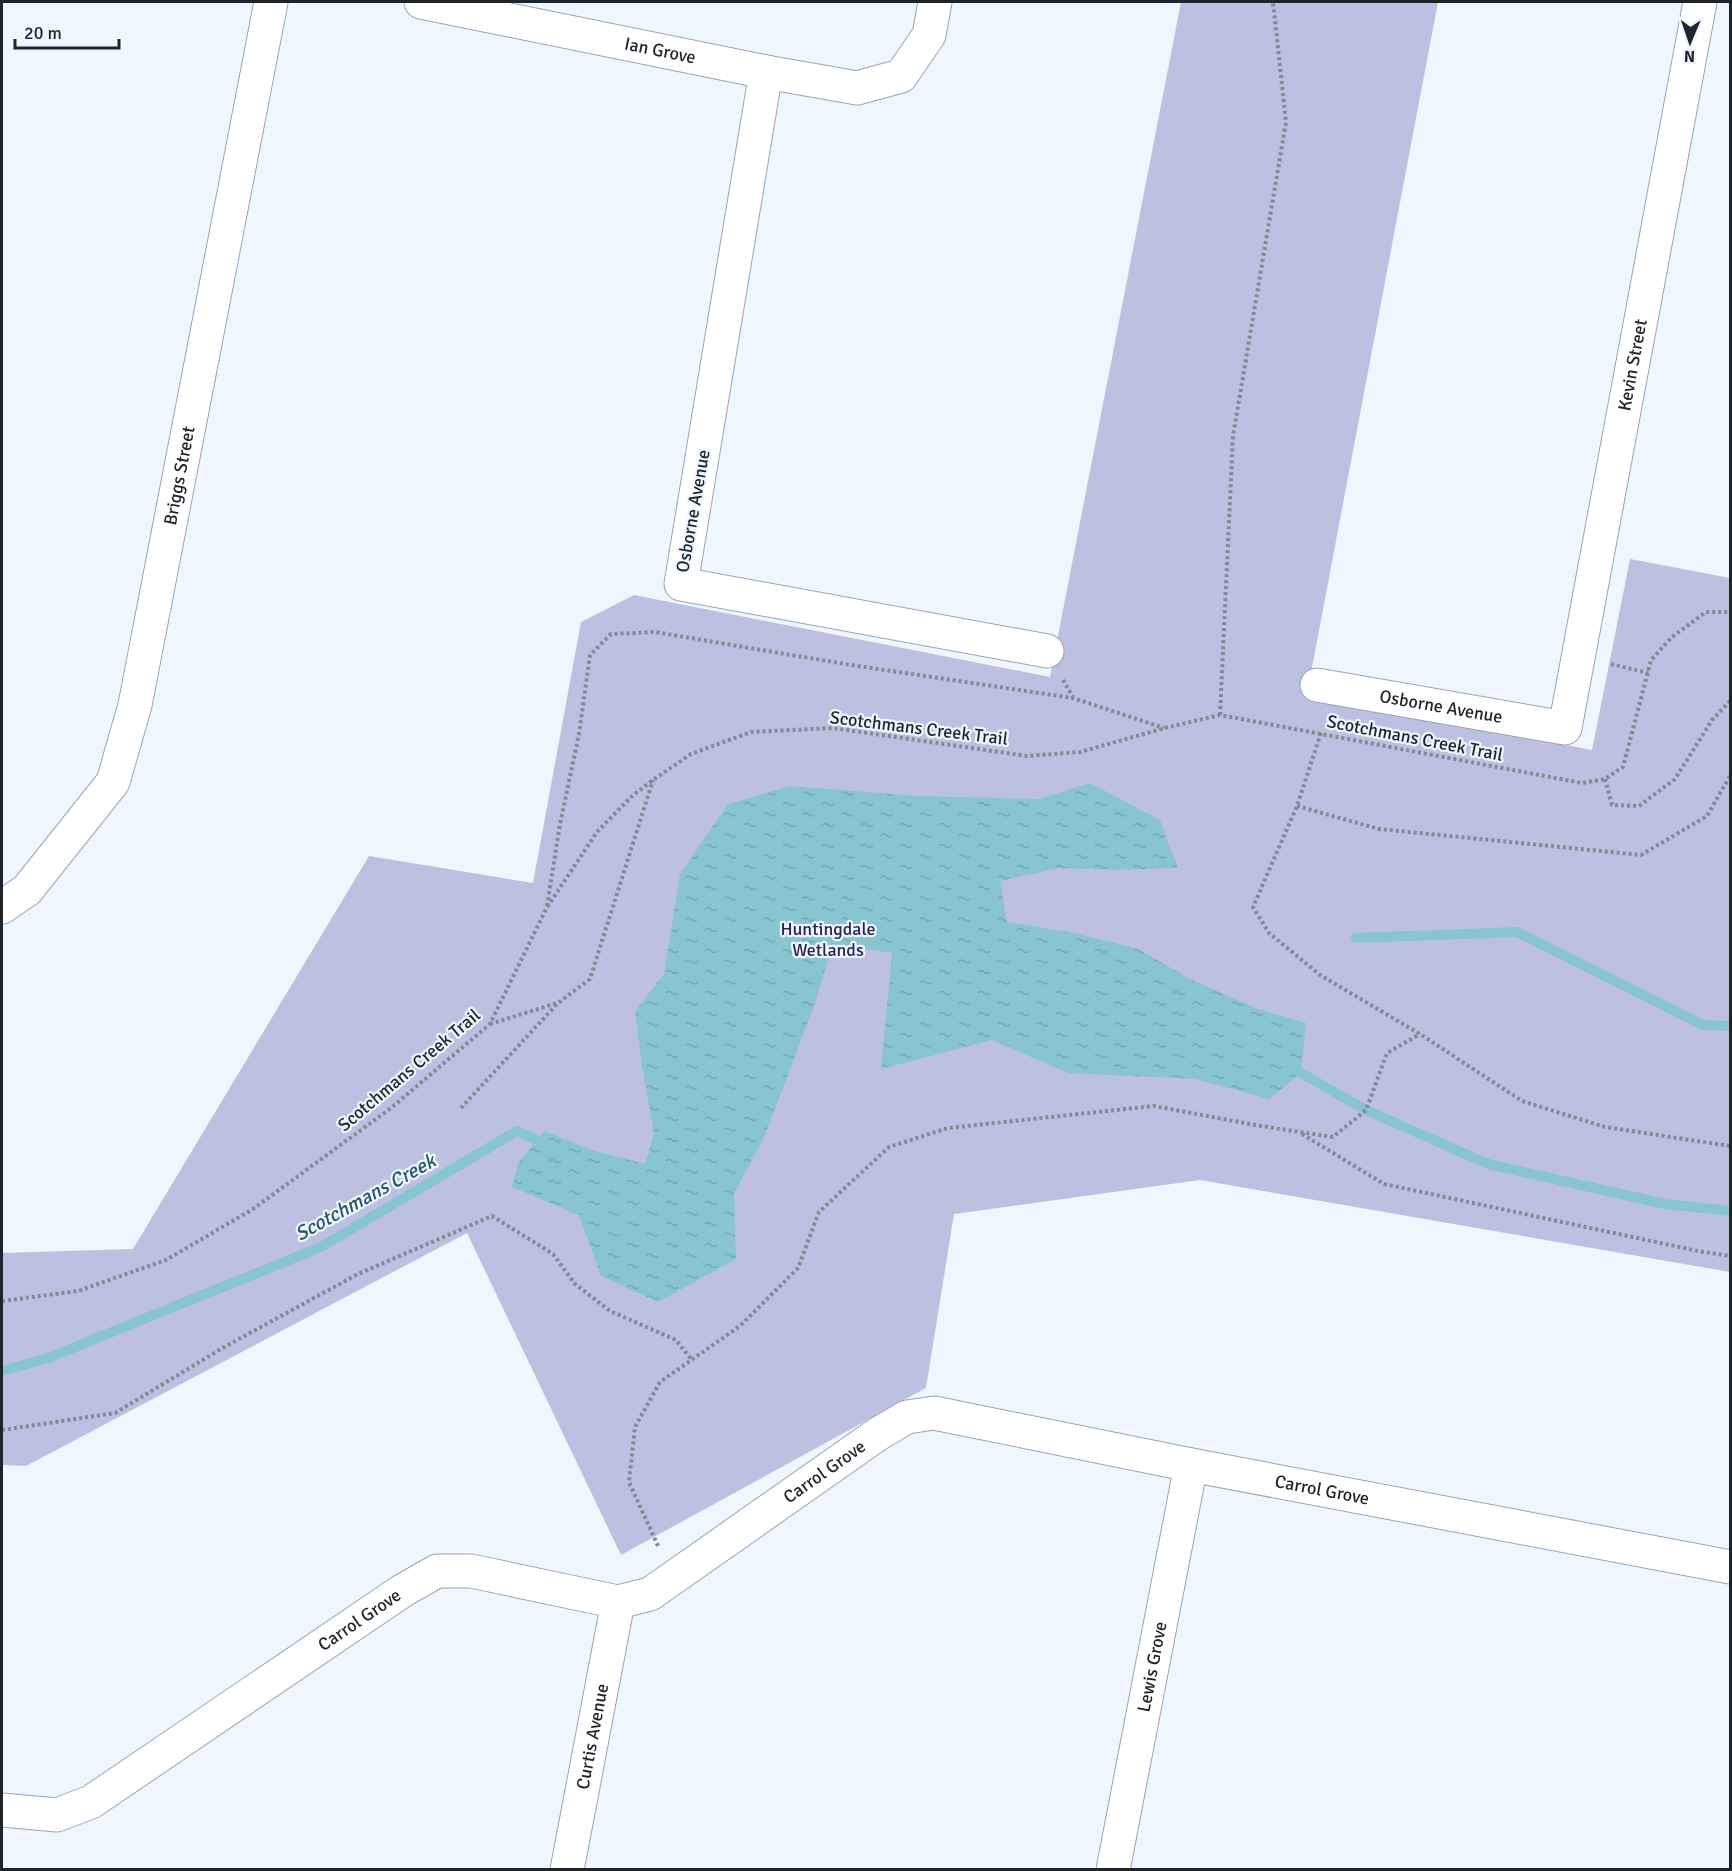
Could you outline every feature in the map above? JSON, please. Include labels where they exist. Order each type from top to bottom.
[{"type":"street","name":"Briggs Street","points":[[2,907],[27,890],[113,782],[135,705],[271,2]]},
{"type":"street","name":"Ian Grove","points":[[421,2],[766,72],[857,87],[901,76],[929,34],[935,2]]},
{"type":"street","name":"Kevin Street","points":[[1565,728],[1700,2]]},
{"type":"street","name":"Osborne Avenue","points":[[766,72],[681,584],[1047,651]]},
{"type":"street","name":"Osborne Avenue","points":[[1317,685],[1565,728]]},
{"type":"street","name":"Carrol Grove","points":[[2,1810],[57,1815],[91,1802],[402,1592],[438,1571],[471,1571],[618,1602],[650,1594],[679,1576],[878,1434],[907,1417],[933,1413],[1191,1465],[1731,1568]]},
{"type":"street","name":"Lewis Grove","points":[[1113,1869],[1191,1465]]},
{"type":"street","name":"Curtis Avenue","points":[[567,1869],[618,1602]]},
{"type":"path","points":[[1220,715],[1233,436],[1286,122],[1273,2]]},
{"type":"path","points":[[1731,612],[1706,612],[1672,637],[1651,660],[1623,767],[1605,779],[1612,805],[1639,806],[1675,779],[1712,720],[1731,701]]},
{"type":"path","points":[[546,909],[560,824],[579,734],[590,655],[611,634],[655,632],[839,663],[1073,698],[1165,728]]},
{"type":"path","name":"Scotchmans Creek Trail","points":[[2,1301],[78,1291],[166,1260],[253,1209],[391,1108],[490,1024],[546,909],[597,832],[631,797],[691,754],[751,732],[833,728],[1028,756],[1080,752],[1220,715],[1582,783],[1605,779]]},
{"type":"path","points":[[1321,733],[1297,806],[1253,908],[1269,933],[1320,975],[1420,1034],[1522,1101],[1605,1127],[1731,1146]]},
{"type":"path","points":[[1297,806],[1379,829],[1641,855],[1707,816],[1731,777]]},
{"type":"path","points":[[461,1107],[558,1003],[590,979],[653,780]]},
{"type":"path","points":[[490,1024],[558,1003]]},
{"type":"path","points":[[679,1576],[662,1557],[629,1482],[635,1427],[660,1382],[740,1326],[798,1268],[819,1212],[889,1147],[948,1128],[1154,1106],[1333,1137],[1366,1110],[1387,1053],[1420,1034]]},
{"type":"path","points":[[1299,1132],[1384,1184],[1698,1251],[1731,1256]]},
{"type":"path","points":[[2,1430],[115,1413],[226,1346],[358,1274],[492,1216],[554,1254],[575,1284],[610,1311],[676,1340],[692,1360]]},
{"type":"green space","name":"Huntingdale Wetlands","points":[[1181,2],[1438,2],[1307,694],[1592,750],[1630,559],[1730,578],[1730,1272],[1200,1180],[954,1214],[926,1388],[621,1555],[467,1233],[26,1466],[2,1465],[2,1253],[133,1249],[369,856],[533,883],[581,622],[634,595],[1050,677]]},
{"type":"water","points":[[1090,783],[1160,820],[1178,868],[1116,870],[1060,868],[1000,881],[1007,922],[1069,932],[1136,948],[1194,981],[1255,1008],[1306,1023],[1301,1073],[1269,1099],[1195,1079],[1068,1073],[992,1040],[881,1069],[892,953],[833,944],[815,1003],[766,1133],[734,1194],[736,1259],[658,1302],[601,1276],[579,1215],[512,1187],[518,1164],[544,1131],[592,1150],[645,1164],[654,1133],[635,1011],[664,974],[680,874],[728,804],[791,786],[917,796],[1040,799]]},
{"type":"waterway","points":[[1356,938],[1517,932],[1703,1025],[1730,1026]]},
{"type":"waterway","points":[[1301,1073],[1366,1110],[1488,1164],[1665,1204],[1730,1211]]},
{"type":"waterway","name":"Scotchmans Creek","points":[[2,1371],[48,1358],[321,1247],[517,1131],[549,1146]]}]
